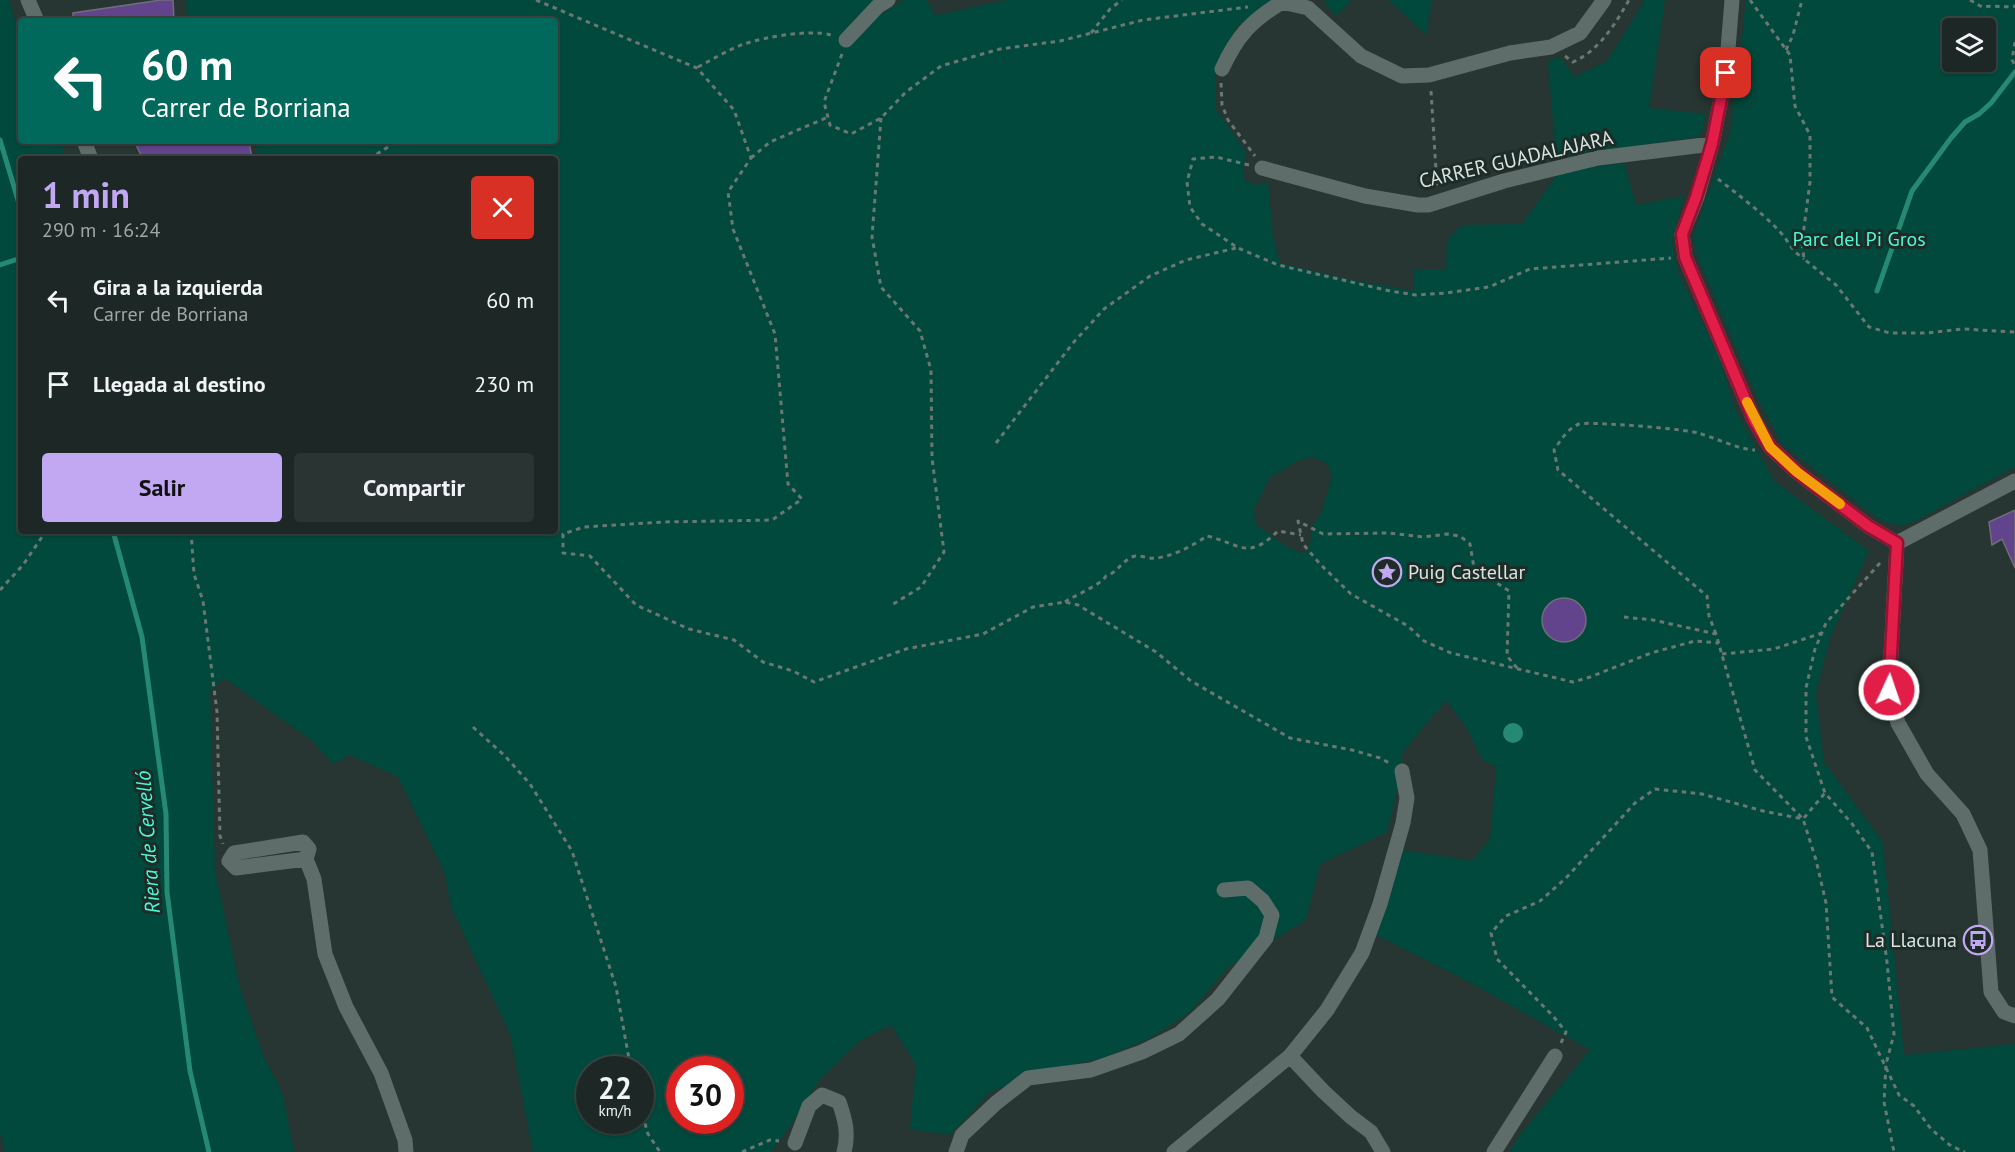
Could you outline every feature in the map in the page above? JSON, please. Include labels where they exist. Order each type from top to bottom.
[{"type":"street","points":[[28,0],[36,18]]},
{"type":"street","points":[[846,40],[878,6],[888,0]]},
{"type":"street","points":[[1222,69],[1235,43],[1248,26],[1282,2],[1308,8],[1361,56],[1402,76],[1429,75],[1510,53],[1551,47],[1580,33],[1604,0]]},
{"type":"street","points":[[1732,0],[1726,73],[1705,170],[1682,234],[1685,257],[1754,420],[1770,447],[1797,472],[1868,526],[1897,543]]},
{"type":"street","name":"CARRER GUADALAJARA","points":[[1262,168],[1365,196],[1418,206],[1436,203],[1504,181],[1598,158],[1712,144]]},
{"type":"street","points":[[1897,543],[2015,482]]},
{"type":"street","points":[[1897,543],[1889,690],[1898,723],[1927,774],[1963,814],[1980,850],[1991,992],[2004,1012],[2015,1016]]},
{"type":"street","points":[[1174,1152],[1290,1056],[1327,1010],[1362,953],[1380,904],[1402,823],[1407,798],[1402,771]]},
{"type":"street","points":[[229,861],[236,868],[306,859],[314,879],[325,954],[346,1007],[381,1073],[405,1140],[406,1152]]},
{"type":"street","points":[[956,1152],[962,1135],[996,1103],[1028,1078],[1090,1070],[1142,1052],[1179,1035],[1218,999],[1266,938],[1272,915],[1263,901],[1248,888],[1224,890]]},
{"type":"street","points":[[1290,1056],[1351,1118],[1371,1132],[1383,1152]]},
{"type":"street","points":[[1494,1152],[1555,1056]]},
{"type":"street","points":[[795,1143],[808,1106],[822,1095],[839,1102],[846,1121],[844,1152]]},
{"type":"path","points":[[536,0],[697,68],[734,111],[750,158]]},
{"type":"path","points":[[1091,33],[1110,9],[1122,0]]},
{"type":"path","points":[[1750,0],[1790,55],[1795,106],[1810,135],[1810,182],[1802,243],[1804,259]]},
{"type":"path","points":[[1786,50],[1793,35],[1802,0]]},
{"type":"path","points":[[1970,0],[1982,7],[2015,6]]},
{"type":"path","points":[[697,68],[744,44],[788,35],[820,32],[846,40],[824,102],[830,125],[851,134],[881,118],[906,92],[941,66],[1000,48],[1060,41],[1143,20],[1249,7]]},
{"type":"path","points":[[2015,42],[2015,65]]},
{"type":"path","points":[[1222,69],[1222,105],[1228,120],[1262,168]]},
{"type":"path","points":[[1431,91],[1438,190]]},
{"type":"path","points":[[828,117],[770,142],[750,158],[728,192],[733,229],[775,334],[788,484],[802,499],[772,520],[663,522],[584,527],[563,534],[563,553],[590,556],[636,605],[689,629],[734,640],[763,662],[793,671],[814,682],[906,649],[983,634],[1033,607],[1065,602],[1103,581],[1106,576],[1113,574],[1122,562],[1134,556],[1155,558],[1172,553],[1207,536],[1217,538],[1232,546],[1257,548],[1278,531],[1301,535]]},
{"type":"path","points":[[881,118],[872,237],[881,287],[920,331],[931,370],[932,458],[945,552],[921,586],[890,606]]},
{"type":"path","points":[[374,156],[388,147]]},
{"type":"path","points":[[1262,168],[1216,157],[1193,159],[1187,182],[1190,207],[1202,224],[1238,248],[1278,265],[1328,278],[1416,295],[1489,287],[1530,269],[1685,257]]},
{"type":"path","points":[[1705,170],[1728,186],[1768,221],[1785,238],[1790,248],[1836,285],[1869,327],[1890,333],[1926,333],[1963,329],[2015,332]]},
{"type":"path","points":[[996,443],[1073,343],[1104,309],[1150,276],[1186,260],[1238,248]]},
{"type":"path","points":[[1770,447],[1761,450],[1744,450],[1726,441],[1694,432],[1581,423],[1566,433],[1554,450],[1558,470],[1707,596],[1709,616],[1719,643],[1755,770],[1803,819],[1816,860],[1826,903],[1832,997],[1867,1028],[1899,1095],[1914,1106],[1930,1129],[1951,1146],[1965,1152]]},
{"type":"path","points":[[1517,668],[1507,656],[1509,591],[1474,568],[1470,544],[1460,536],[1447,534],[1424,537],[1389,533],[1323,534],[1298,521],[1303,544],[1351,594],[1408,626],[1424,641],[1452,653],[1573,682],[1651,653],[1695,641],[1719,643]]},
{"type":"path","points":[[0,590],[22,565],[44,534]]},
{"type":"path","points":[[191,534],[194,574],[203,601],[217,712],[220,836],[229,861]]},
{"type":"path","points":[[1894,1152],[1884,1101],[1886,1064],[1894,1034],[1872,852],[1854,825],[1825,793],[1806,737],[1806,687],[1815,649],[1826,623],[1897,543]]},
{"type":"path","points":[[1065,602],[1078,605],[1156,652],[1191,681],[1290,738],[1380,758],[1402,771]]},
{"type":"path","points":[[1624,617],[1653,620],[1716,634]]},
{"type":"path","points":[[1722,654],[1774,649],[1822,633]]},
{"type":"path","points":[[474,727],[530,784],[572,851],[616,987],[628,1056]]},
{"type":"path","points":[[1555,1056],[1566,1032],[1497,959],[1491,933],[1506,916],[1540,901],[1549,894],[1595,849],[1635,803],[1655,789],[1702,794],[1763,811],[1803,819]]},
{"type":"path","points":[[1803,819],[1825,793]]},
{"type":"path","points":[[648,1134],[660,1152]]},
{"type":"green space","points":[[0,0],[9,0],[18,30],[18,144],[61,144],[66,156],[18,156],[18,534],[558,534],[558,156],[258,156],[255,144],[558,144],[558,18],[187,18],[186,0],[875,0],[884,13],[903,0],[926,0],[936,15],[1007,0],[1272,0],[1237,26],[1216,68],[1215,108],[1246,152],[1243,170],[1245,181],[1257,185],[1268,182],[1273,235],[1280,263],[1347,279],[1414,291],[1413,270],[1446,269],[1447,240],[1462,225],[1522,224],[1559,172],[1624,163],[1636,205],[1684,196],[1672,241],[1678,273],[1720,359],[1734,407],[1774,481],[1869,551],[1830,638],[1816,693],[1824,762],[1883,842],[1904,1055],[2015,1044],[2015,1152],[1510,1152],[1519,1136],[1590,1050],[1471,983],[1376,935],[1403,850],[1472,861],[1490,839],[1496,767],[1482,759],[1466,727],[1446,700],[1402,753],[1402,771],[1387,832],[1320,864],[1306,920],[1229,966],[1189,1013],[1150,1038],[1103,1058],[1039,1072],[990,1092],[950,1135],[910,1129],[916,1065],[891,1025],[861,1040],[820,1079],[771,1152],[533,1152],[510,1034],[451,907],[445,874],[398,777],[350,755],[333,764],[311,740],[224,678],[210,691],[215,870],[240,988],[263,1055],[283,1095],[294,1152],[5,1152],[0,1132]],"holes":[[[1311,457],[1328,465],[1332,476],[1321,513],[1312,527],[1307,552],[1302,553],[1289,548],[1260,528],[1255,522],[1254,509],[1270,477],[1298,461]]]},
{"type":"green space","points":[[1326,0],[1351,0],[1337,16],[1326,5]]},
{"type":"green space","points":[[1389,0],[1432,0],[1426,35]]},
{"type":"green space","points":[[1644,0],[1665,0],[1649,108],[1706,114],[1702,131],[1697,137],[1556,157],[1548,62],[1560,56],[1574,77],[1607,61]]},
{"type":"green space","name":"Parc del Pi Gros","points":[[1746,0],[2015,0],[2015,467],[1911,523],[1899,526],[1880,520],[1782,444],[1756,395],[1697,256],[1693,237],[1730,132],[1739,70],[1742,70],[1746,48],[1741,45]]},
{"type":"shaded area","points":[[1513,723],[1520,726],[1523,733],[1520,740],[1513,743],[1506,740],[1503,733],[1506,726]]},
{"type":"building","points":[[173,0],[174,18],[73,18],[73,13]]},
{"type":"building","points":[[136,144],[250,144],[252,156],[142,156]]},
{"type":"building","points":[[2015,510],[2015,568],[2002,539],[1992,545],[1989,522]]},
{"type":"building","points":[[1564,598],[1580,604],[1586,620],[1580,636],[1564,642],[1548,636],[1542,620],[1548,604]]},
{"type":"waterway","points":[[1877,291],[1912,191],[1951,138],[1965,122],[1979,114],[1991,103],[2015,72]]},
{"type":"waterway","name":"Riera de Cervelló","points":[[0,140],[18,200]]},
{"type":"waterway","points":[[0,265],[18,259]]},
{"type":"waterway","name":"Riera de Cervelló","points":[[114,534],[142,637],[166,814],[167,892],[190,1071],[209,1152]]},
{"type":"slow traffic","points":[[1747,402],[1754,420],[1770,447],[1797,472],[1840,504]]},
{"type":"place","name":"Puig Castellar","points":[[1387,572]]},
{"type":"place","name":"La Llacuna","points":[[1978,940]]},
{"type":"route","points":[[1726,73],[1712,144],[1682,234],[1685,257],[1754,420],[1770,447],[1797,472],[1868,526],[1897,543],[1889,690]]}]
